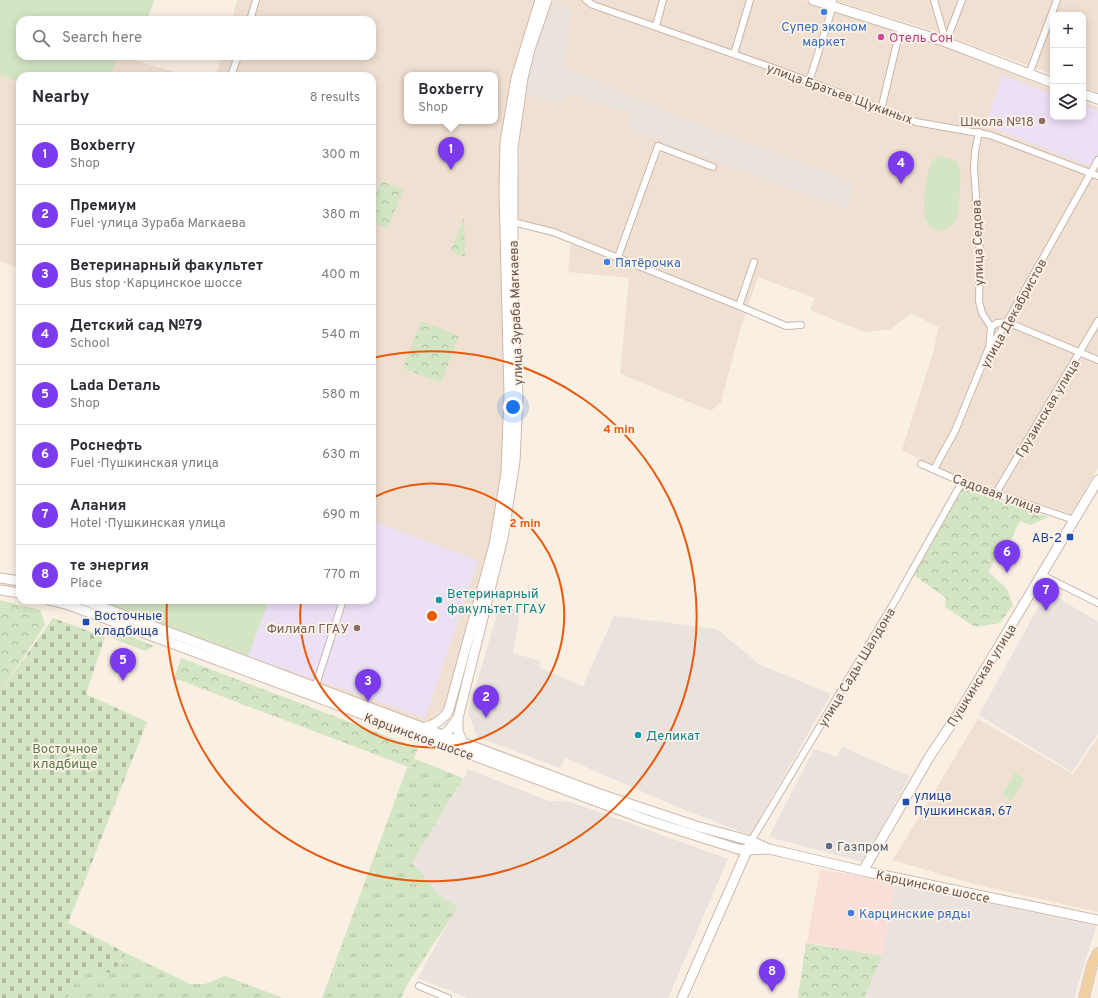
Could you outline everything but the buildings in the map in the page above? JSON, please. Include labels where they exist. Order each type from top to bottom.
[{"type":"main road","name":"улица Зураба Магкаева","points":[[463,743],[458,730],[458,718],[503,538],[515,462],[504,191],[505,142],[516,78],[540,0]]},
{"type":"main road","name":"улица Зураба Магкаева","points":[[441,735],[494,545],[506,473],[513,394],[513,148],[523,78],[530,49],[547,0]]},
{"type":"main road","points":[[813,0],[832,3],[904,29],[946,42],[1050,82]]},
{"type":"main road","points":[[1086,95],[1098,100]]},
{"type":"main road","name":"Пушкинская улица","points":[[863,871],[930,756],[960,711],[1098,480]]},
{"type":"main road","points":[[0,578],[16,581]]},
{"type":"main road","points":[[0,590],[16,592]]},
{"type":"main road","name":"Карцинское шоссе","points":[[65,604],[647,820],[702,838],[747,850],[769,849]]},
{"type":"main road","name":"Карцинское шоссе","points":[[94,604],[614,799],[696,826],[751,841],[769,849],[863,871],[1098,920]]},
{"type":"main road","points":[[423,728],[433,725],[447,713]]},
{"type":"main road","points":[[426,739],[441,735],[455,723],[458,718]]},
{"type":"main road","points":[[441,735],[447,747]]},
{"type":"main road","name":"улица Сады Шалдона","points":[[682,998],[751,841]]},
{"type":"main road","points":[[1084,998],[1092,965],[1098,953]]},
{"type":"street","points":[[251,16],[256,0]]},
{"type":"street","name":"улица Братьев Щукиных","points":[[586,0],[592,5],[734,54],[881,110],[916,122],[979,132],[1098,176]]},
{"type":"street","points":[[656,26],[663,0]]},
{"type":"street","points":[[734,54],[750,0]]},
{"type":"street","points":[[934,0],[946,42]]},
{"type":"street","points":[[946,42],[962,0]]},
{"type":"street","points":[[1029,74],[1057,0]]},
{"type":"street","points":[[809,82],[831,12],[832,3]]},
{"type":"street","points":[[881,110],[899,34],[904,29]]},
{"type":"street","points":[[232,72],[237,60]]},
{"type":"street","name":"улица Седова","points":[[979,132],[975,152],[974,168],[980,256],[979,301],[982,313],[991,327]]},
{"type":"street","points":[[618,257],[658,146],[713,167]]},
{"type":"street","name":"улица Декабристов","points":[[934,469],[955,431],[988,350],[1007,322],[1098,160]]},
{"type":"street","points":[[513,222],[553,232],[786,326],[801,325]]},
{"type":"street","points":[[739,306],[754,262]]},
{"type":"street","name":"Грузинская улица","points":[[996,493],[1098,321]]},
{"type":"street","points":[[988,350],[991,327],[997,323],[1007,322],[1098,360]]},
{"type":"street","name":"Садовая улица","points":[[921,464],[962,482],[1074,520]]},
{"type":"street","name":"улица Сады Шалдона","points":[[751,841],[895,601],[962,482]]},
{"type":"street","points":[[1042,575],[1098,603]]},
{"type":"street","points":[[315,688],[342,604]]},
{"type":"street","points":[[419,986],[448,998]]},
{"type":"shaded area","points":[[237,0],[540,0],[521,60],[503,498],[449,709],[430,727],[94,604],[376,604],[376,72],[217,72],[221,60],[376,60],[376,16],[233,16]]},
{"type":"shaded area","points":[[553,0],[802,0],[928,40],[1050,89],[1050,120],[1086,120],[1086,102],[1098,107],[1098,468],[1071,514],[941,470],[902,450],[934,350],[938,327],[911,313],[891,329],[865,332],[810,310],[815,298],[758,277],[740,330],[721,402],[711,411],[620,374],[629,278],[568,272],[571,243],[516,225],[522,95],[533,53]]},
{"type":"shaded area","points":[[834,0],[1098,0],[1098,93],[1086,88],[1086,12],[1050,12],[1050,74],[937,32]]},
{"type":"shaded area","points":[[553,3],[571,9],[564,67],[677,116],[855,183],[846,209],[626,128],[631,113],[570,94],[561,101],[550,102],[525,92],[539,36]]},
{"type":"shaded area","points":[[116,60],[134,60],[174,72],[112,72]]},
{"type":"shaded area","name":"Школа №18","points":[[1002,75],[1050,93],[1050,120],[1086,120],[1086,105],[1098,110],[1098,153],[1093,164],[1089,166],[985,125]]},
{"type":"shaded area","points":[[0,76],[16,81],[16,267],[0,261]]},
{"type":"shaded area","name":"Филиал ГГАУ","points":[[376,522],[478,560],[425,718],[248,656],[268,604],[376,604]]},
{"type":"shaded area","points":[[1047,591],[1098,622],[1098,734],[1072,772],[979,715]]},
{"type":"shaded area","points":[[500,605],[520,610],[513,653],[540,661],[540,668],[583,686],[614,616],[717,629],[760,665],[831,694],[750,835],[685,810],[565,758],[560,768],[477,737],[468,712]]},
{"type":"shaded area","points":[[978,719],[1073,774],[1098,738],[1098,912],[973,884],[893,860]]},
{"type":"shaded area","points":[[842,747],[910,776],[863,862],[769,837],[814,749],[837,757]]},
{"type":"shaded area","points":[[467,769],[549,801],[571,802],[728,859],[668,998],[468,998],[418,978],[457,907],[440,896],[412,863],[465,776]]},
{"type":"shaded area","name":"Карцинские ряды","points":[[820,869],[895,883],[882,956],[807,942]]},
{"type":"shaded area","points":[[895,883],[1096,926],[1074,998],[798,998],[806,943],[882,956]]},
{"type":"green space","points":[[0,0],[154,0],[148,16],[16,16],[16,60],[116,60],[112,72],[16,72],[16,81],[0,76]]},
{"type":"green space","points":[[941,156],[956,161],[961,173],[958,216],[953,225],[943,231],[938,230],[928,224],[924,209],[926,180],[931,164],[934,159]]},
{"type":"green space","points":[[381,181],[403,190],[388,228],[376,224],[376,194]]},
{"type":"green space","points":[[464,217],[465,257],[453,253],[451,250]]},
{"type":"green space","points":[[421,321],[459,336],[441,383],[403,368]]},
{"type":"green space","points":[[963,489],[1049,517],[1030,525],[1020,521],[1010,541],[1020,545],[1011,564],[996,558],[988,572],[1007,589],[1013,605],[1000,623],[975,627],[945,607],[946,598],[912,574]]},
{"type":"green space","points":[[0,600],[40,610],[45,625],[0,692]]},
{"type":"green space","points":[[110,604],[268,604],[248,656]]},
{"type":"green space","name":"Восточное кладбище","points":[[53,618],[105,637],[86,694],[147,722],[68,923],[126,953],[112,974],[89,965],[63,998],[0,998],[0,692]]},
{"type":"green space","points":[[112,629],[154,646],[145,651],[114,639]]},
{"type":"green space","points":[[181,658],[418,748],[411,768],[174,678]]},
{"type":"green space","points":[[415,759],[463,778],[412,863],[440,896],[458,907],[408,983],[401,998],[322,998],[407,768],[411,768]]},
{"type":"green space","points":[[1015,773],[1025,779],[1012,801],[1002,795]]},
{"type":"green space","points":[[806,943],[882,956],[865,996],[866,998],[798,998]]},
{"type":"green space","points":[[126,953],[190,984],[205,984],[225,976],[283,998],[63,998],[89,965],[121,962]]},
{"type":"place","name":"Супер эконом маркет","points":[[824,12]]},
{"type":"place","name":"Отель Сон","points":[[881,37]]},
{"type":"place","name":"Школа №18","points":[[1042,121]]},
{"type":"place","name":"Boxberry","points":[[451,170]]},
{"type":"place","name":"Детский сад №79","points":[[901,184]]},
{"type":"place","name":"Пятёрочка","points":[[607,262]]},
{"type":"place","name":"АВ-2","points":[[1070,537]]},
{"type":"place","name":"Роснефть","points":[[1007,573]]},
{"type":"place","name":"Ветеринарный факультет ГГАУ","points":[[439,600]]},
{"type":"place","name":"Алания","points":[[1046,611]]},
{"type":"place","name":"Восточные кладбища","points":[[86,622]]},
{"type":"place","name":"Филиал ГГАУ","points":[[357,628]]},
{"type":"place","name":"Lada Dеталь","points":[[123,681]]},
{"type":"place","name":"Ветеринарный факультет","points":[[368,702]]},
{"type":"place","name":"Премиум","points":[[486,718]]},
{"type":"place","name":"Деликат","points":[[638,735]]},
{"type":"place","name":"улица Пушкинская, 67","points":[[906,802]]},
{"type":"place","name":"Газпром","points":[[829,846]]},
{"type":"place","name":"Карцинские ряды","points":[[851,913]]},
{"type":"place","name":"те энергия","points":[[772,992]]}]
